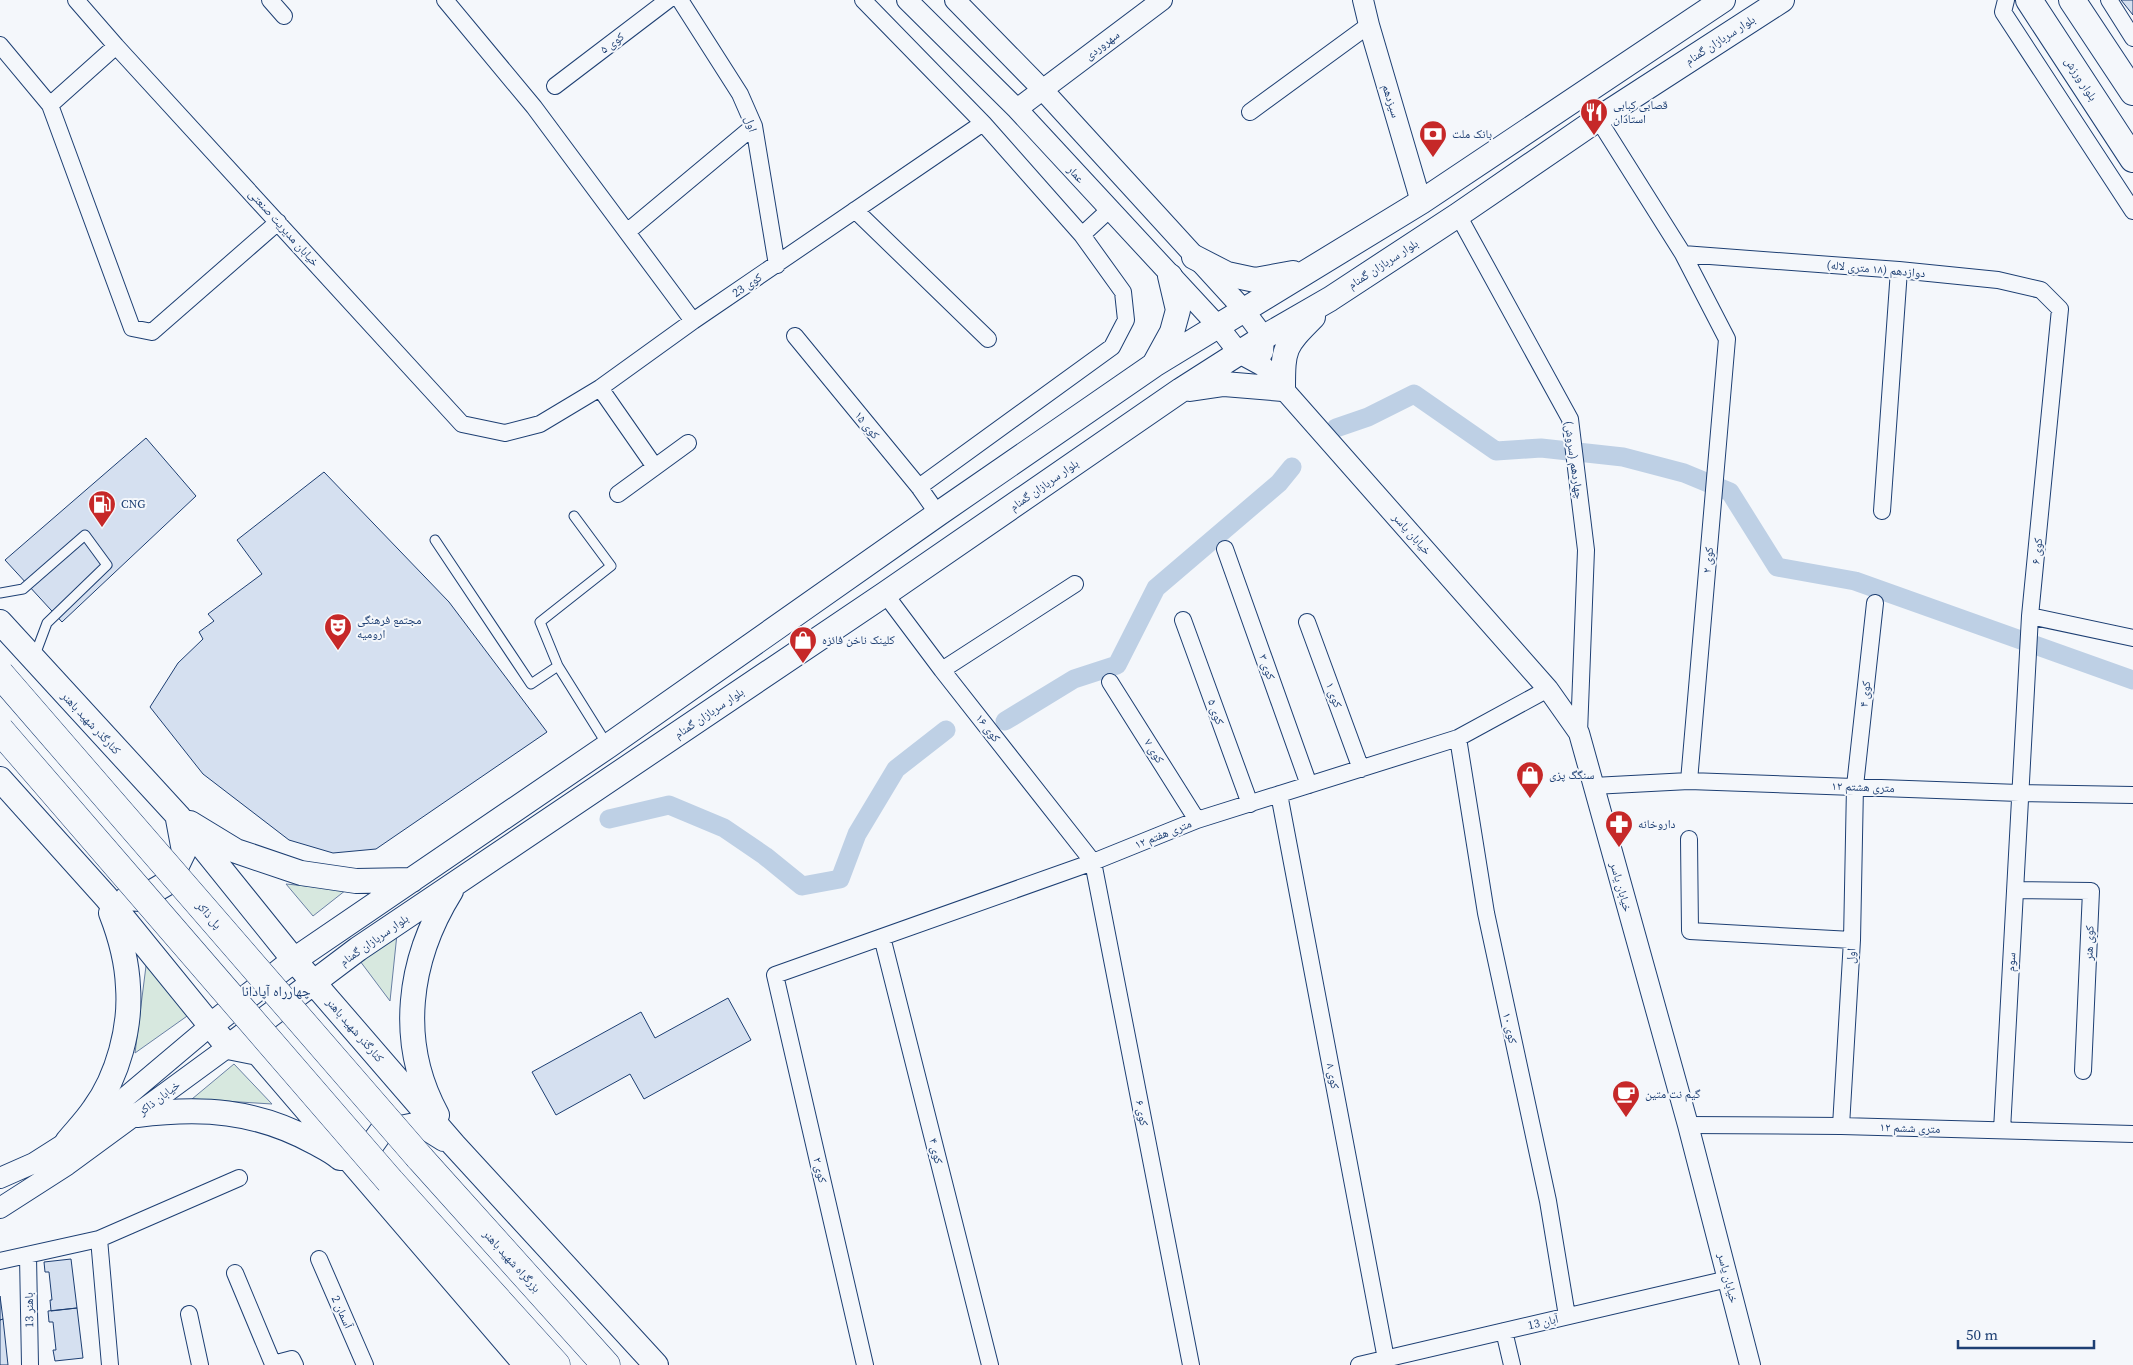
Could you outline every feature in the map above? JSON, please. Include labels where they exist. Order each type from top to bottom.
[{"type":"highway","name":"پل ذاکر","points":[[0,674],[419,1157]]},
{"type":"highway","points":[[0,730],[380,1182],[556,1365]]},
{"type":"highway","name":"بزرگراه شهید باهنر","points":[[419,1157],[606,1365]]},
{"type":"main road","points":[[294,960],[608,746],[1154,365],[1421,202],[1723,0]]},
{"type":"main road","name":"بلوار سربازان گمنام","points":[[314,983],[358,949],[885,594],[1180,390],[1264,337],[1330,299],[1458,216],[1598,119],[1782,0]]},
{"type":"main road","name":"بلوار ورزش","points":[[2029,0],[2133,159]]},
{"type":"main road","points":[[2072,0],[2133,92]]},
{"type":"main road","points":[[1194,258],[1227,274],[1255,280],[1312,270]]},
{"type":"main road","points":[[1154,365],[1172,332],[1178,310],[1170,276]]},
{"type":"main road","points":[[1180,390],[1224,384],[1283,389],[1283,359],[1290,341],[1330,299]]},
{"type":"main road","name":"کنارگذر شهید باهنر","points":[[0,622],[178,816],[294,960],[454,1145],[656,1365]]},
{"type":"main road","points":[[0,779],[106,897],[228,1047],[258,1054],[380,1182],[526,1365]]},
{"type":"main road","points":[[178,816],[236,851],[301,873],[356,881],[412,880]]},
{"type":"main road","points":[[106,897],[140,900],[170,882],[184,850],[178,816]]},
{"type":"main road","points":[[454,1145],[427,1096],[413,1042],[414,986],[422,950],[436,915],[455,884]]},
{"type":"main road","points":[[67,1142],[98,1101],[114,1071],[126,1030],[128,987],[122,942],[106,897]]},
{"type":"main road","name":"خیابان ذاکر","points":[[210,1026],[294,960]]},
{"type":"main road","name":"خیابان ذاکر","points":[[228,1047],[314,983]]},
{"type":"main road","points":[[137,1115],[187,1110],[215,1111],[253,1117],[296,1132],[336,1154],[380,1182]]},
{"type":"main road","points":[[380,1182],[358,1164],[381,1132],[420,1124],[454,1145]]},
{"type":"street","name":"خیابان مدیریت صنعتی","points":[[76,0],[462,424],[505,433]]},
{"type":"street","points":[[270,0],[284,16]]},
{"type":"street","points":[[446,0],[534,107],[692,321]]},
{"type":"street","name":"کوی ۵","points":[[555,86],[668,0]]},
{"type":"street","name":"اول","points":[[680,0],[740,94],[754,126],[777,265]]},
{"type":"street","points":[[863,0],[983,123],[1082,235],[1123,292],[1126,320],[1112,347],[919,487]]},
{"type":"street","name":"عمار","points":[[908,0],[1017,109],[1218,326],[1239,353]]},
{"type":"street","points":[[955,0],[1042,89],[1194,258],[1243,309],[1264,337],[1263,366]]},
{"type":"street","name":"سهروردی","points":[[1017,109],[1162,0]]},
{"type":"street","name":"سیزدهم","points":[[1363,0],[1421,202]]},
{"type":"street","points":[[2006,0],[2003,12],[2133,212]]},
{"type":"street","points":[[2109,0],[2133,38]]},
{"type":"street","points":[[1250,112],[1369,26]]},
{"type":"street","points":[[0,45],[50,105],[132,328],[152,332],[278,222]]},
{"type":"street","points":[[50,105],[116,46]]},
{"type":"street","points":[[1598,119],[1683,254]]},
{"type":"street","name":"کوی 23","points":[[505,433],[540,424],[600,388],[692,321],[777,265],[983,123]]},
{"type":"street","points":[[627,232],[754,126]]},
{"type":"street","points":[[855,210],[988,339]]},
{"type":"street","points":[[1082,235],[1109,210]]},
{"type":"street","name":"چهاردهم (سروش)","points":[[1458,216],[1570,419],[1586,550],[1579,732]]},
{"type":"street","name":"دوازدهم (۱۸ متری لاله)","points":[[1683,254],[1899,270],[1998,280],[2041,290],[2060,309]]},
{"type":"street","name":"کوی ۲","points":[[1683,254],[1727,339],[1689,781]]},
{"type":"street","points":[[1882,511],[1899,270]]},
{"type":"street","name":"کوی ۶","points":[[2019,793],[2030,616],[2060,309]]},
{"type":"street","name":"کوی ۱۵","points":[[795,336],[919,487],[938,514]]},
{"type":"street","name":"خیابان یاسر","points":[[1239,353],[1263,366],[1548,689],[1579,732],[1688,1125],[1750,1365]]},
{"type":"street","points":[[600,388],[655,467]]},
{"type":"street","points":[[618,494],[688,443]]},
{"type":"street","name":"کوی ۳","points":[[1224,549],[1309,785]]},
{"type":"street","points":[[942,670],[1075,584]]},
{"type":"street","name":"کوی ۱۶","points":[[885,594],[942,670],[1093,862]]},
{"type":"street","name":"کوی ۴","points":[[1856,786],[1875,603]]},
{"type":"street","points":[[2030,616],[2133,638]]},
{"type":"street","name":"کوی ۵","points":[[1182,620],[1250,804]]},
{"type":"street","name":"کوی ۱","points":[[1307,622],[1361,769]]},
{"type":"street","name":"کوی ۷","points":[[1110,682],[1197,820]]},
{"type":"street","name":"۱۲ متری هفتم","points":[[775,975],[1093,862],[1197,820],[1458,738],[1548,689]]},
{"type":"street","name":"کوی ۱۰","points":[[1458,738],[1486,913],[1548,1201],[1567,1316]]},
{"type":"street","name":"۱۲ متری هشتم","points":[[1593,786],[1689,781],[2019,793],[2133,795]]},
{"type":"street","name":"اول","points":[[1841,1126],[1852,940],[1856,786]]},
{"type":"street","name":"سوم","points":[[2002,1130],[2019,793]]},
{"type":"street","name":"کوی ۸","points":[[1279,794],[1386,1358]]},
{"type":"street","points":[[1689,839],[1690,930],[1852,940]]},
{"type":"street","name":"کوی ۶","points":[[1093,862],[1192,1365]]},
{"type":"street","name":"کوی هنر","points":[[2015,890],[2091,891],[2083,1071]]},
{"type":"street","name":"کوی ۴","points":[[882,937],[990,1365]]},
{"type":"street","name":"کوی ۲","points":[[775,975],[865,1365]]},
{"type":"street","name":"خیابان ذاکر","points":[[0,1178],[34,1163],[89,1128],[210,1026]]},
{"type":"street","name":"خیابان ذاکر","points":[[0,1208],[137,1115],[228,1047]]},
{"type":"street","name":"۱۲ متری ششم","points":[[1688,1125],[1841,1126],[2133,1134]]},
{"type":"street","points":[[0,1261],[98,1239],[239,1178]]},
{"type":"street","points":[[98,1239],[110,1365]]},
{"type":"street","name":"باهنر 13","points":[[28,1256],[30,1365]]},
{"type":"street","name":"آسمان 2","points":[[319,1260],[365,1365]]},
{"type":"street","points":[[235,1273],[273,1364],[292,1359],[295,1365]]},
{"type":"street","name":"13 آبان","points":[[1359,1365],[1728,1279]]},
{"type":"street","points":[[189,1314],[200,1365]]},
{"type":"street","points":[[1504,1331],[1512,1365]]},
{"type":"lane","points":[[574,516],[611,566],[540,622],[558,666],[608,746]]},
{"type":"lane","points":[[0,593],[23,589],[85,535],[107,565],[47,623],[33,660]]},
{"type":"lane","points":[[435,540],[531,684],[558,666]]},
{"type":"shaded area","points":[[286,884],[346,890],[313,916]]},
{"type":"shaded area","points":[[397,934],[390,1001],[360,961]]},
{"type":"shaded area","points":[[146,966],[190,1014],[135,1053]]},
{"type":"shaded area","points":[[234,1064],[272,1104],[192,1099]]},
{"type":"building","points":[[2121,0],[2133,0],[2133,15]]},
{"type":"building","name":"CNG","points":[[146,438],[196,496],[62,622],[5,560]]},
{"type":"building","name":"مجتمع فرهنگی ارومیه","points":[[324,472],[449,602],[547,732],[376,849],[333,853],[289,840],[203,774],[150,707],[178,663],[203,639],[199,632],[214,621],[208,614],[262,574],[237,540]]},
{"type":"building","points":[[728,998],[751,1040],[644,1099],[630,1074],[556,1115],[532,1072],[641,1012],[655,1038]]},
{"type":"building","points":[[71,1259],[77,1308],[51,1311],[50,1300],[52,1300],[49,1272],[45,1272],[44,1262]]},
{"type":"building","points":[[0,1296],[3,1319],[0,1320]]},
{"type":"building","points":[[77,1308],[83,1358],[55,1361],[53,1350],[56,1350],[53,1322],[49,1322],[48,1311]]},
{"type":"building","points":[[3,1319],[8,1365],[0,1365],[0,1320]]},
{"type":"waterway","points":[[1336,428],[1368,417],[1414,394],[1496,451],[1541,448],[1623,457],[1684,473],[1730,492],[1777,567],[1855,581],[2133,680]]},
{"type":"waterway","points":[[1005,721],[1074,679],[1117,665],[1156,588],[1279,483],[1292,467]]},
{"type":"waterway","points":[[609,819],[669,805],[724,828],[765,856],[802,886],[840,879],[857,834],[896,769],[946,730]]},
{"type":"place","name":"قصابی کبابی استادان","points":[[1594,136]]},
{"type":"place","name":"بانک ملت","points":[[1433,158]]},
{"type":"place","name":"CNG","points":[[102,528]]},
{"type":"place","name":"مجتمع فرهنگی ارومیه","points":[[338,651]]},
{"type":"place","name":"کلینک ناخن فائزه","points":[[803,664]]},
{"type":"place","name":"سنگگ پزی","points":[[1530,799]]},
{"type":"place","name":"داروخانه","points":[[1619,848]]},
{"type":"place","name":"گیم نت متین","points":[[1626,1118]]},
{"type":"district","name":"چهارراه آپادانا","points":[[276,991]]}]
